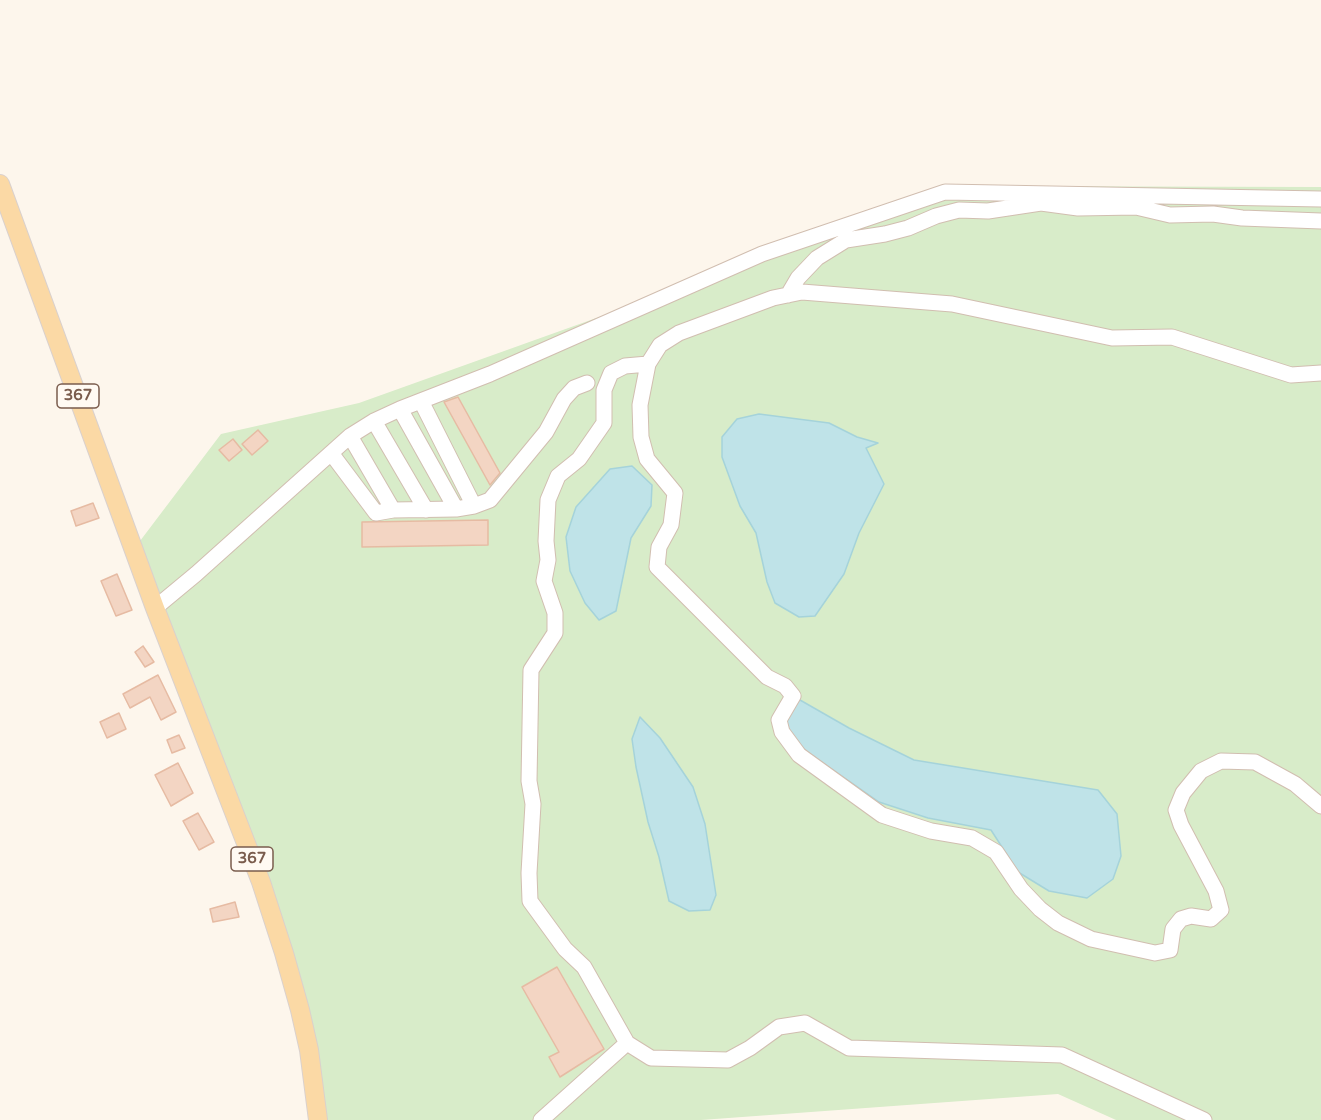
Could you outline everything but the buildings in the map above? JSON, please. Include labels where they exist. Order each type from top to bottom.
[{"type":"main road","name":"367","points":[[0,184],[155,608],[261,882],[300,1010],[309,1050],[318,1120]]},
{"type":"street","points":[[155,608],[350,436],[374,421],[490,374],[762,254],[945,192],[1321,199]]},
{"type":"street","points":[[788,295],[798,278],[817,258],[846,240],[908,228],[936,216],[959,210],[988,211],[1041,203],[1078,208],[1136,207],[1170,215],[1214,214],[1242,218],[1321,221]]},
{"type":"street","points":[[1321,373],[1291,375],[1172,337],[1112,338],[952,304],[802,292],[773,298],[679,333],[660,345],[648,364],[640,405],[641,437],[647,459],[675,493],[671,525],[659,547],[657,567],[767,677],[786,686],[793,696],[779,720],[782,732],[799,755],[882,815],[931,831],[972,838],[996,852],[1021,889],[1040,909],[1058,923],[1091,939],[1155,953],[1170,950],[1173,929],[1181,919],[1191,916],[1211,919],[1221,910],[1216,891],[1181,825],[1176,810],[1183,793],[1201,771],[1221,761],[1256,762],[1295,784],[1321,806]]},
{"type":"street","points":[[331,453],[376,513],[474,506],[490,500],[546,432],[564,399],[574,388],[625,366],[648,364]]},
{"type":"street","points":[[611,373],[604,390],[604,423],[579,459],[558,476],[548,500],[546,541],[548,560],[544,581],[555,613],[555,633],[531,670],[529,780],[533,804],[529,873],[530,900],[565,949],[584,967],[627,1043],[651,1058],[728,1060],[750,1048],[779,1027],[805,1023],[849,1048],[1062,1055],[1204,1120]]},
{"type":"street","points":[[586,383],[604,390]]},
{"type":"street","points":[[421,401],[474,506]]},
{"type":"street","points":[[400,409],[456,509]]},
{"type":"street","points":[[374,421],[426,510]]},
{"type":"street","points":[[350,436],[393,510]]},
{"type":"street","points":[[541,1120],[627,1043]]},
{"type":"green space","points":[[943,186],[1321,187],[1321,1120],[1116,1120],[1058,1094],[701,1120],[322,1120],[298,992],[140,541],[221,434],[359,403],[775,254]]},
{"type":"water","points":[[759,414],[829,423],[857,437],[878,443],[866,448],[884,484],[859,533],[844,574],[815,616],[799,617],[775,603],[767,582],[756,533],[740,506],[722,457],[722,437],[737,419]]},
{"type":"water","points":[[632,466],[652,485],[651,506],[631,538],[616,611],[599,620],[585,603],[570,571],[566,537],[576,507],[610,469]]},
{"type":"water","points":[[800,700],[849,728],[914,760],[1098,790],[1117,814],[1121,856],[1113,879],[1087,898],[1049,891],[1018,872],[991,830],[928,818],[879,802],[806,751],[785,727],[783,709]]},
{"type":"water","points":[[640,717],[660,738],[693,787],[705,824],[716,895],[710,910],[689,911],[669,901],[636,767],[632,739]]}]
